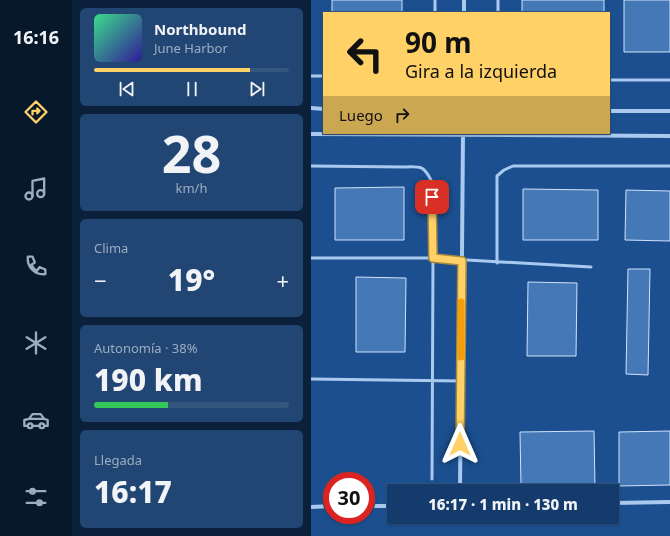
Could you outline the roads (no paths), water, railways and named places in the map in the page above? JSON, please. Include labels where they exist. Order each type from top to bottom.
[{"type":"street","points":[[464,0],[464,12]]},
{"type":"street","points":[[311,108],[323,109]]},
{"type":"street","points":[[610,111],[670,111]]},
{"type":"street","points":[[311,134],[670,136]]},
{"type":"street","points":[[460,484],[463,134]]},
{"type":"street","points":[[619,503],[670,502]]},
{"type":"street","points":[[311,507],[323,506]]},
{"type":"street","points":[[375,506],[387,506]]},
{"type":"lane","points":[[435,0],[435,12]]},
{"type":"lane","points":[[498,12],[499,0]]},
{"type":"lane","points":[[311,76],[323,76]]},
{"type":"lane","points":[[610,80],[670,80]]},
{"type":"lane","points":[[311,166],[418,166],[427,172],[432,182],[432,479]]},
{"type":"lane","points":[[497,263],[497,176],[504,170],[513,166],[670,166]]},
{"type":"lane","points":[[311,258],[433,258],[497,263],[591,267]]},
{"type":"lane","points":[[311,379],[461,381]]}]
